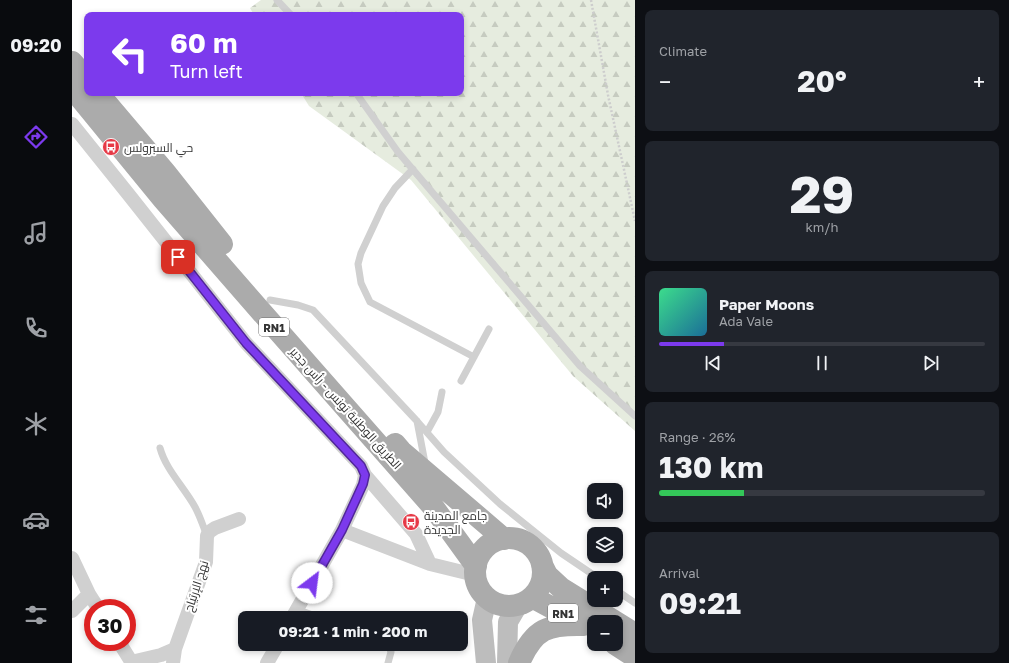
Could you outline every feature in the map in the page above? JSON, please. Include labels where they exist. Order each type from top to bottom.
[{"type":"main road","points":[[72,62],[84,76]]},
{"type":"main road","name":"الطريق الوطنية تونس - رأس جدير","points":[[72,88],[163,199],[434,508],[475,570]]},
{"type":"main road","name":"الطريق الوطنية تونس - رأس جدير","points":[[101,96],[165,172],[210,230],[401,451],[504,539]]},
{"type":"main road","points":[[475,570],[479,556],[486,548],[494,542],[504,539]]},
{"type":"main road","name":"RN1","points":[[504,539],[515,539],[528,545],[538,556],[547,574],[561,588],[635,634]]},
{"type":"main road","name":"RN1","points":[[475,570],[479,588],[487,598],[496,604],[507,606],[525,601],[539,588],[543,577],[542,565]]},
{"type":"main road","points":[[486,663],[482,620],[487,598]]},
{"type":"main road","points":[[507,663],[508,622],[525,601]]},
{"type":"main road","name":"RN1","points":[[525,601],[587,627]]},
{"type":"main road","points":[[519,663],[525,649],[534,638],[549,627],[562,625],[587,628]]},
{"type":"main road","points":[[623,649],[635,657]]},
{"type":"street","points":[[72,124],[246,343],[361,466],[365,475],[416,534],[430,564]]},
{"type":"street","points":[[296,611],[342,530],[363,484],[365,475]]},
{"type":"street","points":[[207,536],[209,532],[215,528],[239,519]]},
{"type":"street","points":[[342,530],[430,564],[475,570]]},
{"type":"street","name":"نهج الإرتياح","points":[[174,663],[175,649],[206,562],[207,536]]},
{"type":"street","points":[[72,558],[92,599]]},
{"type":"street","points":[[72,611],[89,594]]},
{"type":"street","points":[[125,651],[132,663],[161,655],[175,649]]},
{"type":"street","points":[[267,663],[274,651]]},
{"type":"lane","points":[[277,0],[288,12]]},
{"type":"lane","points":[[358,96],[398,152],[580,366],[635,416]]},
{"type":"lane","points":[[412,169],[395,188],[383,206],[361,253],[358,264],[361,283],[370,302],[474,357]]},
{"type":"lane","points":[[270,300],[298,305],[313,310],[444,452],[500,504],[561,553],[588,571]]},
{"type":"lane","points":[[461,381],[489,329]]},
{"type":"lane","points":[[427,432],[438,412],[442,392]]},
{"type":"lane","points":[[416,420],[426,472]]},
{"type":"lane","name":"نهج الإرتياح","points":[[160,448],[162,457],[169,469],[195,506],[207,536]]},
{"type":"lane","points":[[623,595],[635,603]]},
{"type":"lane","points":[[388,663],[391,651]]},
{"type":"path","points":[[591,0],[608,94],[635,221]]},
{"type":"green space","points":[[261,0],[635,0],[635,431],[573,376],[411,180],[309,106],[303,96],[464,96],[464,12],[252,12],[250,8]]},
{"type":"place","name":"حي السبرولس","points":[[111,147]]},
{"type":"place","name":"جامع المدينة الجديدة","points":[[411,522]]},
{"type":"route","points":[[178,257],[246,343],[361,466],[365,475],[363,484],[342,530],[312,583]]}]
